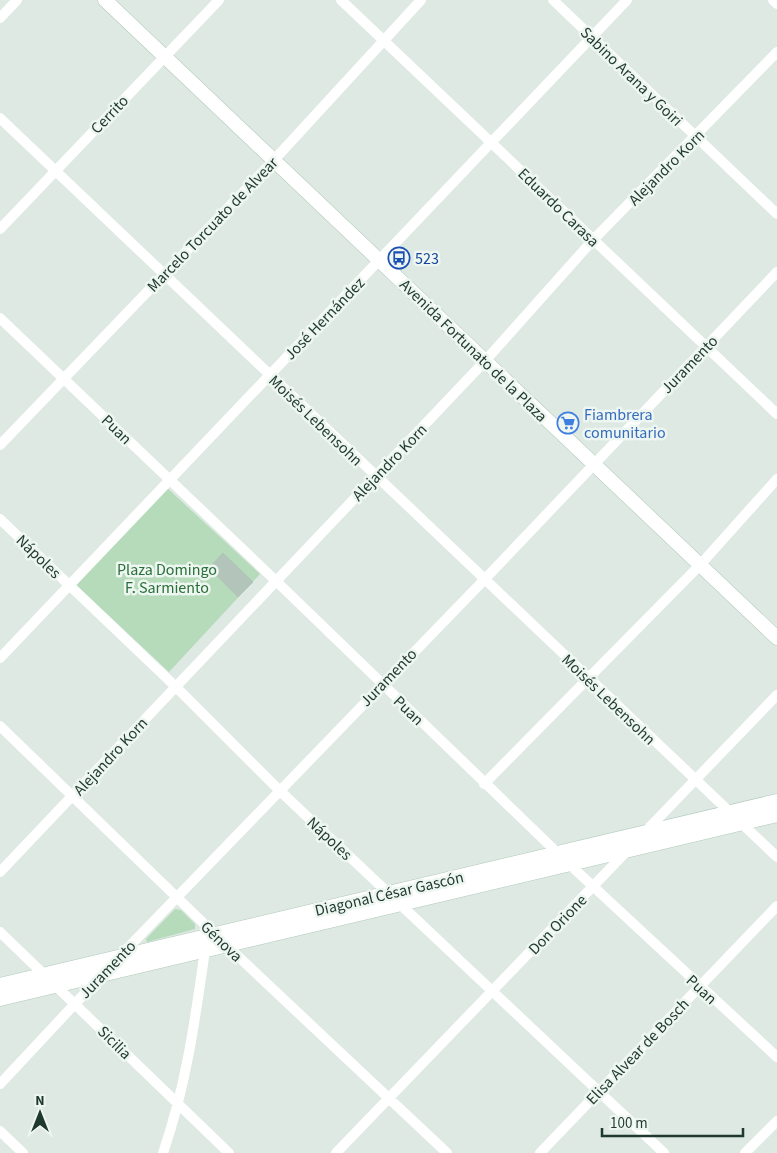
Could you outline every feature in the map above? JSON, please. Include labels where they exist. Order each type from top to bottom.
[{"type":"street","points":[[0,18],[17,0]]},
{"type":"street","name":"Avenida Fortunato de la Plaza","points":[[105,0],[777,638]]},
{"type":"street","name":"Cerrito","points":[[0,229],[219,0]]},
{"type":"street","name":"Eduardo Carasa","points":[[340,0],[777,414]]},
{"type":"street","name":"Marcelo Torcuato de Alvear","points":[[0,445],[274,160],[421,0]]},
{"type":"street","name":"Sabino Arana y Goiri","points":[[553,0],[777,214]]},
{"type":"street","name":"José Hernández","points":[[0,658],[627,0]]},
{"type":"street","points":[[772,0],[777,4]]},
{"type":"street","name":"Alejandro Korn","points":[[0,872],[484,361],[593,240],[777,52]]},
{"type":"street","name":"Moisés Lebensohn","points":[[0,118],[777,857]]},
{"type":"street","name":"Juramento","points":[[0,1084],[119,957],[484,580],[777,272]]},
{"type":"street","name":"Puan","points":[[0,318],[276,581],[484,784],[698,986],[777,1057]]},
{"type":"street","points":[[484,784],[700,564],[777,479]]},
{"type":"street","name":"Nápoles","points":[[0,519],[176,687],[279,790],[664,1153]]},
{"type":"street","name":"Don Orione","points":[[336,1153],[777,695]]},
{"type":"street","name":"Génova","points":[[0,726],[214,934],[447,1153]]},
{"type":"street","name":"Diagonal César Gascón","points":[[0,985],[777,801]]},
{"type":"street","name":"Diagonal César Gascón","points":[[0,999],[777,815]]},
{"type":"street","name":"Elisa Alvear de Bosch","points":[[540,1153],[698,986],[777,906]]},
{"type":"street","name":"Sicilia","points":[[0,932],[76,1003],[229,1153]]},
{"type":"street","points":[[163,1153],[179,1105],[190,1058],[205,950]]},
{"type":"street","points":[[746,1153],[777,1121]]},
{"type":"street","points":[[0,1130],[24,1153]]},
{"type":"green space","name":"Plaza Domingo F. Sarmiento","points":[[164,485],[260,574],[169,672],[73,582]]},
{"type":"green space","points":[[175,909],[181,910],[195,924],[195,929],[147,942],[146,939]]},
{"type":"building","points":[[223,553],[253,582],[238,597],[209,568]]},
{"type":"place","name":"523","points":[[399,258]]},
{"type":"place","name":"Fiambrera comunitario","points":[[568,423]]}]
